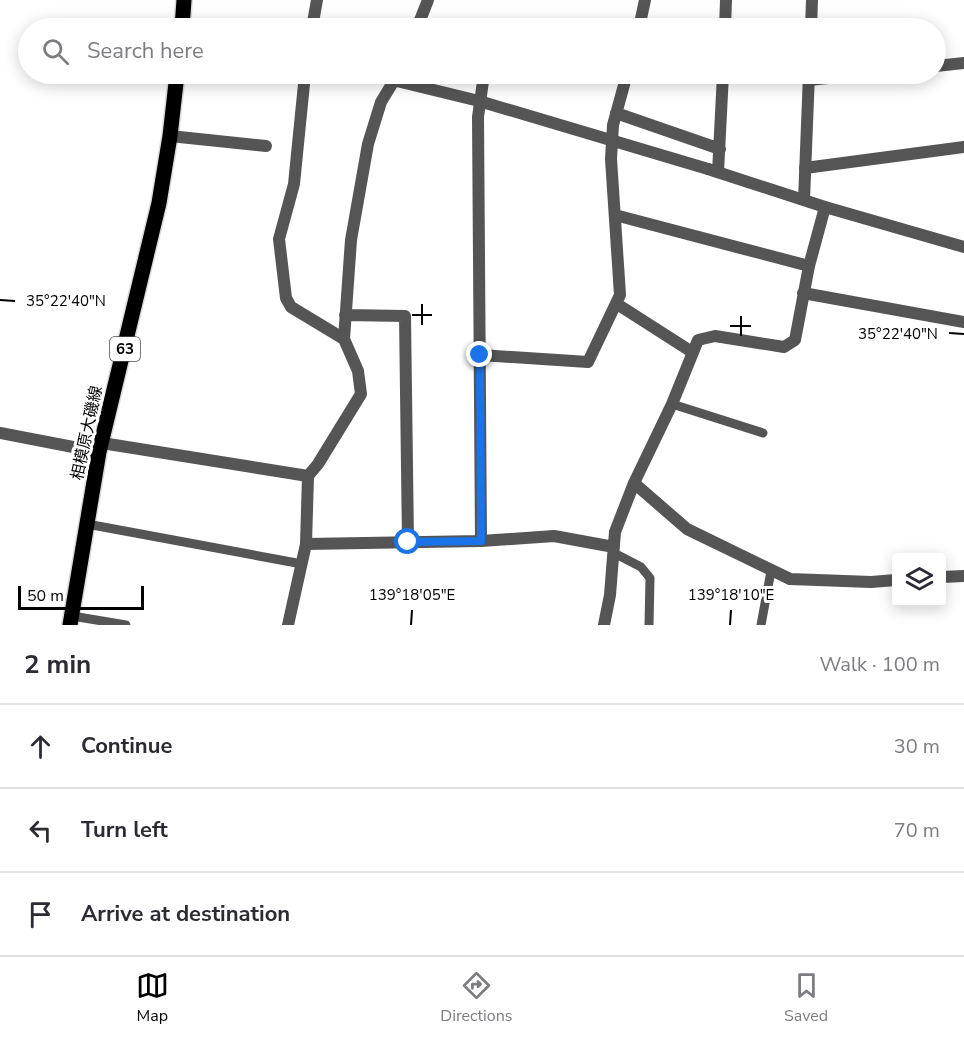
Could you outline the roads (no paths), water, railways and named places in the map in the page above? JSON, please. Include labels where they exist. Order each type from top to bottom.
[{"type":"main road","points":[[183,0],[184,18]]},
{"type":"main road","name":"相模原大磯線","points":[[71,621],[100,447],[149,248],[170,136],[176,84]]},
{"type":"street","points":[[314,18],[317,0]]},
{"type":"street","points":[[421,18],[428,0]]},
{"type":"street","points":[[641,18],[645,0]]},
{"type":"street","points":[[725,18],[726,0]]},
{"type":"street","points":[[811,18],[812,0]]},
{"type":"street","points":[[946,65],[964,63]]},
{"type":"street","points":[[304,84],[294,184],[279,239],[286,298],[291,307],[344,339]]},
{"type":"street","points":[[288,625],[306,544],[308,476],[318,464],[361,394],[357,371],[344,339],[351,240],[368,144],[381,102],[392,84]]},
{"type":"street","points":[[407,84],[490,105],[964,247]]},
{"type":"street","points":[[481,541],[478,117],[483,84]]},
{"type":"street","points":[[480,355],[588,362],[620,295],[611,159],[616,113],[624,84]]},
{"type":"street","points":[[713,171],[720,149],[723,84]]},
{"type":"street","points":[[804,200],[809,84]]},
{"type":"street","points":[[616,113],[720,149]]},
{"type":"street","points":[[170,136],[266,146]]},
{"type":"street","points":[[805,168],[964,147]]},
{"type":"street","points":[[604,625],[615,532],[634,483],[672,404],[698,340],[715,336],[784,347],[795,340],[809,266],[825,207]]},
{"type":"street","points":[[615,215],[809,266]]},
{"type":"street","points":[[803,293],[964,322]]},
{"type":"street","points":[[617,304],[693,352]]},
{"type":"street","points":[[345,315],[405,316],[408,542]]},
{"type":"street","points":[[0,433],[308,476]]},
{"type":"street","points":[[634,483],[687,529],[790,579],[871,582],[892,580]]},
{"type":"street","points":[[306,544],[481,541],[554,536],[614,550]]},
{"type":"street","points":[[946,577],[964,576]]},
{"type":"lane","points":[[672,404],[763,433]]},
{"type":"lane","points":[[87,524],[302,564]]},
{"type":"lane","points":[[614,550],[641,567],[650,578],[650,625]]},
{"type":"lane","points":[[761,625],[771,571]]},
{"type":"lane","points":[[71,621],[126,625]]}]
